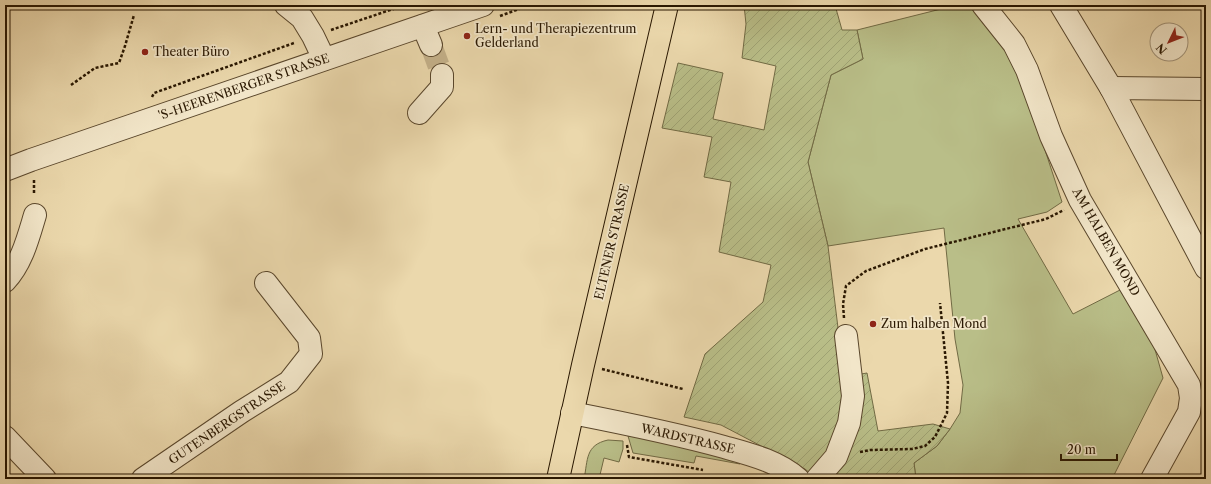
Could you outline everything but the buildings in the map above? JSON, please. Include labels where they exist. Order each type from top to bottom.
[{"type":"main road","name":"ELTENER STRASSE","points":[[558,479],[667,5]]},
{"type":"street","points":[[286,5],[302,18],[314,36],[324,60]]},
{"type":"street","name":"'S-HEERENBERGER STRASSE","points":[[5,170],[324,60],[427,35],[483,5]]},
{"type":"street","name":"AM HALBEN MOND","points":[[983,5],[1014,44],[1027,70],[1051,136],[1080,200],[1189,385],[1191,398],[1189,412],[1152,479]]},
{"type":"street","points":[[1061,5],[1111,88],[1206,268]]},
{"type":"street","points":[[418,113],[442,87],[442,75]]},
{"type":"street","points":[[1111,88],[1206,89]]},
{"type":"street","points":[[5,281],[11,275],[25,248],[35,215]]},
{"type":"street","name":"GUTENBERGSTRASSE","points":[[143,479],[289,382],[311,354],[309,338],[266,283]]},
{"type":"street","points":[[817,479],[836,457],[849,423],[853,396],[846,336]]},
{"type":"street","name":"WARDSTRASSE","points":[[572,413],[671,433],[755,455],[791,472],[798,479]]},
{"type":"street","points":[[5,437],[45,479]]},
{"type":"path","points":[[71,85],[94,68],[118,63],[125,46],[134,15]]},
{"type":"path","points":[[125,46],[129,47]]},
{"type":"path","points":[[31,160],[34,180],[35,215]]},
{"type":"path","points":[[846,336],[843,304],[846,286],[866,271],[925,249],[1046,219],[1063,211],[1080,200]]},
{"type":"path","points":[[836,457],[870,450],[912,449],[925,446],[935,437],[947,413],[948,383],[940,303]]},
{"type":"path","points":[[583,365],[684,389]]},
{"type":"path","points":[[623,424],[629,457],[703,470]]},
{"type":"green space","points":[[744,5],[835,5],[842,30],[857,30],[863,59],[831,75],[808,162],[828,246],[844,377],[867,373],[878,431],[933,424],[950,429],[937,446],[914,463],[916,479],[817,479],[805,469],[721,425],[684,417],[705,354],[763,302],[771,265],[719,252],[731,182],[704,177],[712,137],[662,128],[678,63],[723,73],[713,119],[764,130],[776,66],[742,58],[746,24]]},
{"type":"green space","points":[[957,5],[977,5],[1013,58],[1029,101],[1062,202],[1047,212],[1018,219],[1073,314],[1120,290],[1154,346],[1163,378],[1112,479],[916,479],[914,463],[937,446],[960,413],[963,385],[955,339],[944,228],[828,246],[808,162],[831,75],[863,59],[857,30]]},
{"type":"green space","points":[[628,436],[742,459],[740,464],[696,456],[694,463],[633,453]]},
{"type":"green space","points":[[608,440],[623,441],[623,449],[619,462],[604,458],[599,479],[584,479],[587,460],[591,450],[601,442]]},
{"type":"tunnel","points":[[431,45],[442,75]]},
{"type":"place","name":"Lern- und Therapiezentrum Gelderland","points":[[467,36]]},
{"type":"place","name":"Theater Büro","points":[[145,52]]},
{"type":"place","name":"Zum halben Mond","points":[[873,324]]}]
